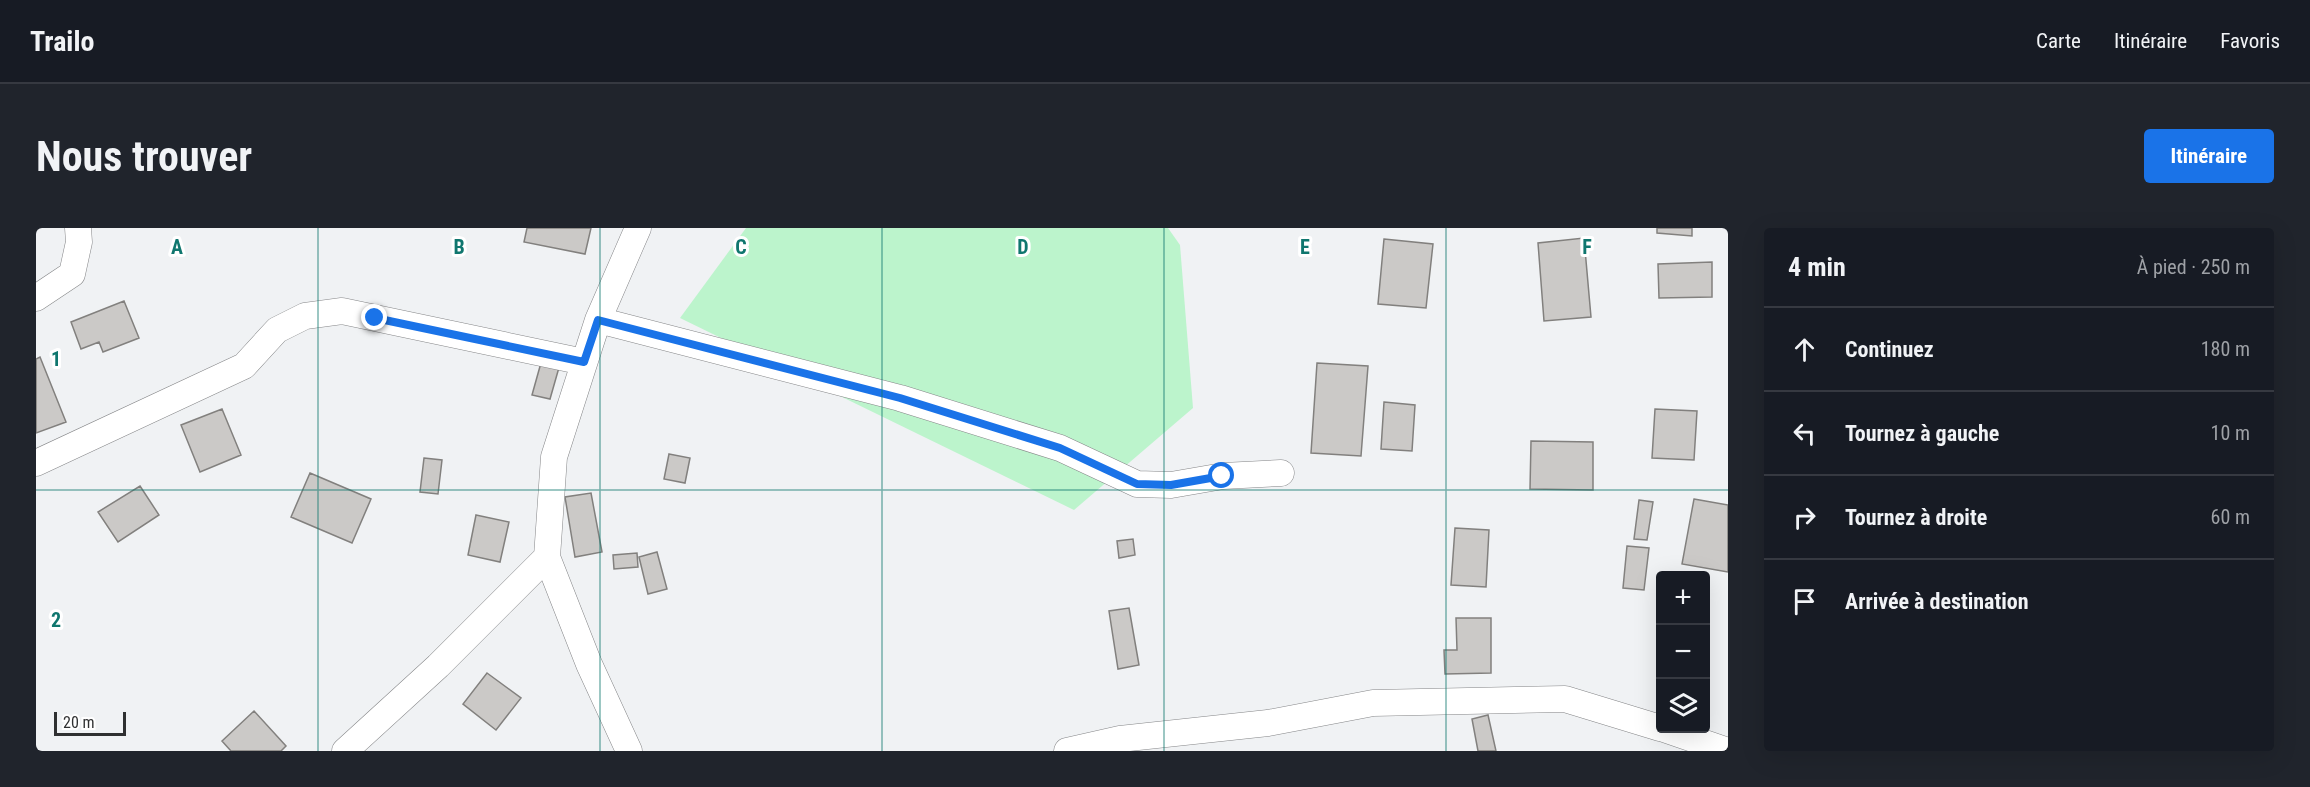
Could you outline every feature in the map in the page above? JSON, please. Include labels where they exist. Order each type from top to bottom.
[{"type":"street","points":[[36,298],[72,274],[79,242],[78,228]]},
{"type":"street","points":[[629,751],[589,664],[547,557],[554,457],[598,320],[638,228]]},
{"type":"street","points":[[36,463],[244,366],[277,330],[305,316],[342,311],[584,362]]},
{"type":"street","points":[[598,320],[900,398],[1060,448],[1137,484],[1171,485],[1222,476],[1281,473]]},
{"type":"street","points":[[345,751],[438,666],[547,557]]},
{"type":"street","points":[[1067,751],[1120,739],[1268,723],[1373,703],[1565,699],[1656,726]]},
{"type":"street","points":[[1676,733],[1728,751]]},
{"type":"green space","points":[[746,228],[1168,228],[1180,245],[1193,408],[1074,510],[680,318]]},
{"type":"building","points":[[527,228],[591,228],[585,254],[524,242]]},
{"type":"building","points":[[1657,228],[1692,228],[1692,236],[1657,233]]},
{"type":"building","points":[[1584,238],[1591,317],[1544,321],[1538,243]]},
{"type":"building","points":[[1384,239],[1433,244],[1426,308],[1378,304]]},
{"type":"building","points":[[1712,262],[1712,297],[1659,298],[1658,264]]},
{"type":"building","points":[[124,301],[139,338],[103,352],[99,342],[81,349],[71,322]]},
{"type":"building","points":[[544,352],[562,357],[550,399],[532,395]]},
{"type":"building","points":[[40,357],[66,422],[36,433],[36,359]]},
{"type":"building","points":[[1317,363],[1368,366],[1361,456],[1311,453]]},
{"type":"building","points":[[1384,402],[1415,405],[1412,451],[1381,449]]},
{"type":"building","points":[[222,409],[241,455],[200,472],[181,425]]},
{"type":"building","points":[[1655,409],[1697,411],[1694,460],[1652,458]]},
{"type":"building","points":[[1531,441],[1593,442],[1593,490],[1530,489]]},
{"type":"building","points":[[669,454],[690,458],[685,483],[664,479]]},
{"type":"building","points":[[424,458],[442,460],[438,494],[420,492]]},
{"type":"building","points":[[310,473],[371,499],[352,543],[291,517]]},
{"type":"building","points":[[140,486],[159,515],[118,542],[98,512]]},
{"type":"building","points":[[591,493],[602,552],[575,557],[565,497]]},
{"type":"building","points":[[1694,499],[1728,505],[1728,572],[1682,564]]},
{"type":"building","points":[[1639,500],[1653,502],[1647,540],[1634,539]]},
{"type":"building","points":[[476,515],[509,522],[500,562],[468,555]]},
{"type":"building","points":[[1455,528],[1489,530],[1486,587],[1451,585]]},
{"type":"building","points":[[1133,539],[1135,555],[1119,558],[1117,541]]},
{"type":"building","points":[[1627,546],[1649,548],[1644,590],[1623,588]]},
{"type":"building","points":[[657,552],[667,589],[648,594],[639,557]]},
{"type":"building","points":[[637,553],[638,567],[614,569],[613,555]]},
{"type":"building","points":[[1129,608],[1139,665],[1118,669],[1109,611]]},
{"type":"building","points":[[1456,618],[1491,618],[1491,673],[1445,674],[1444,650],[1457,650]]},
{"type":"building","points":[[487,673],[521,698],[496,730],[463,704]]},
{"type":"building","points":[[254,711],[286,746],[281,751],[231,751],[222,741]]},
{"type":"building","points":[[1488,715],[1496,751],[1478,751],[1472,719]]},
{"type":"route","points":[[375,318],[584,362],[598,320],[900,398],[1060,448],[1137,484],[1171,485],[1222,476]]}]
